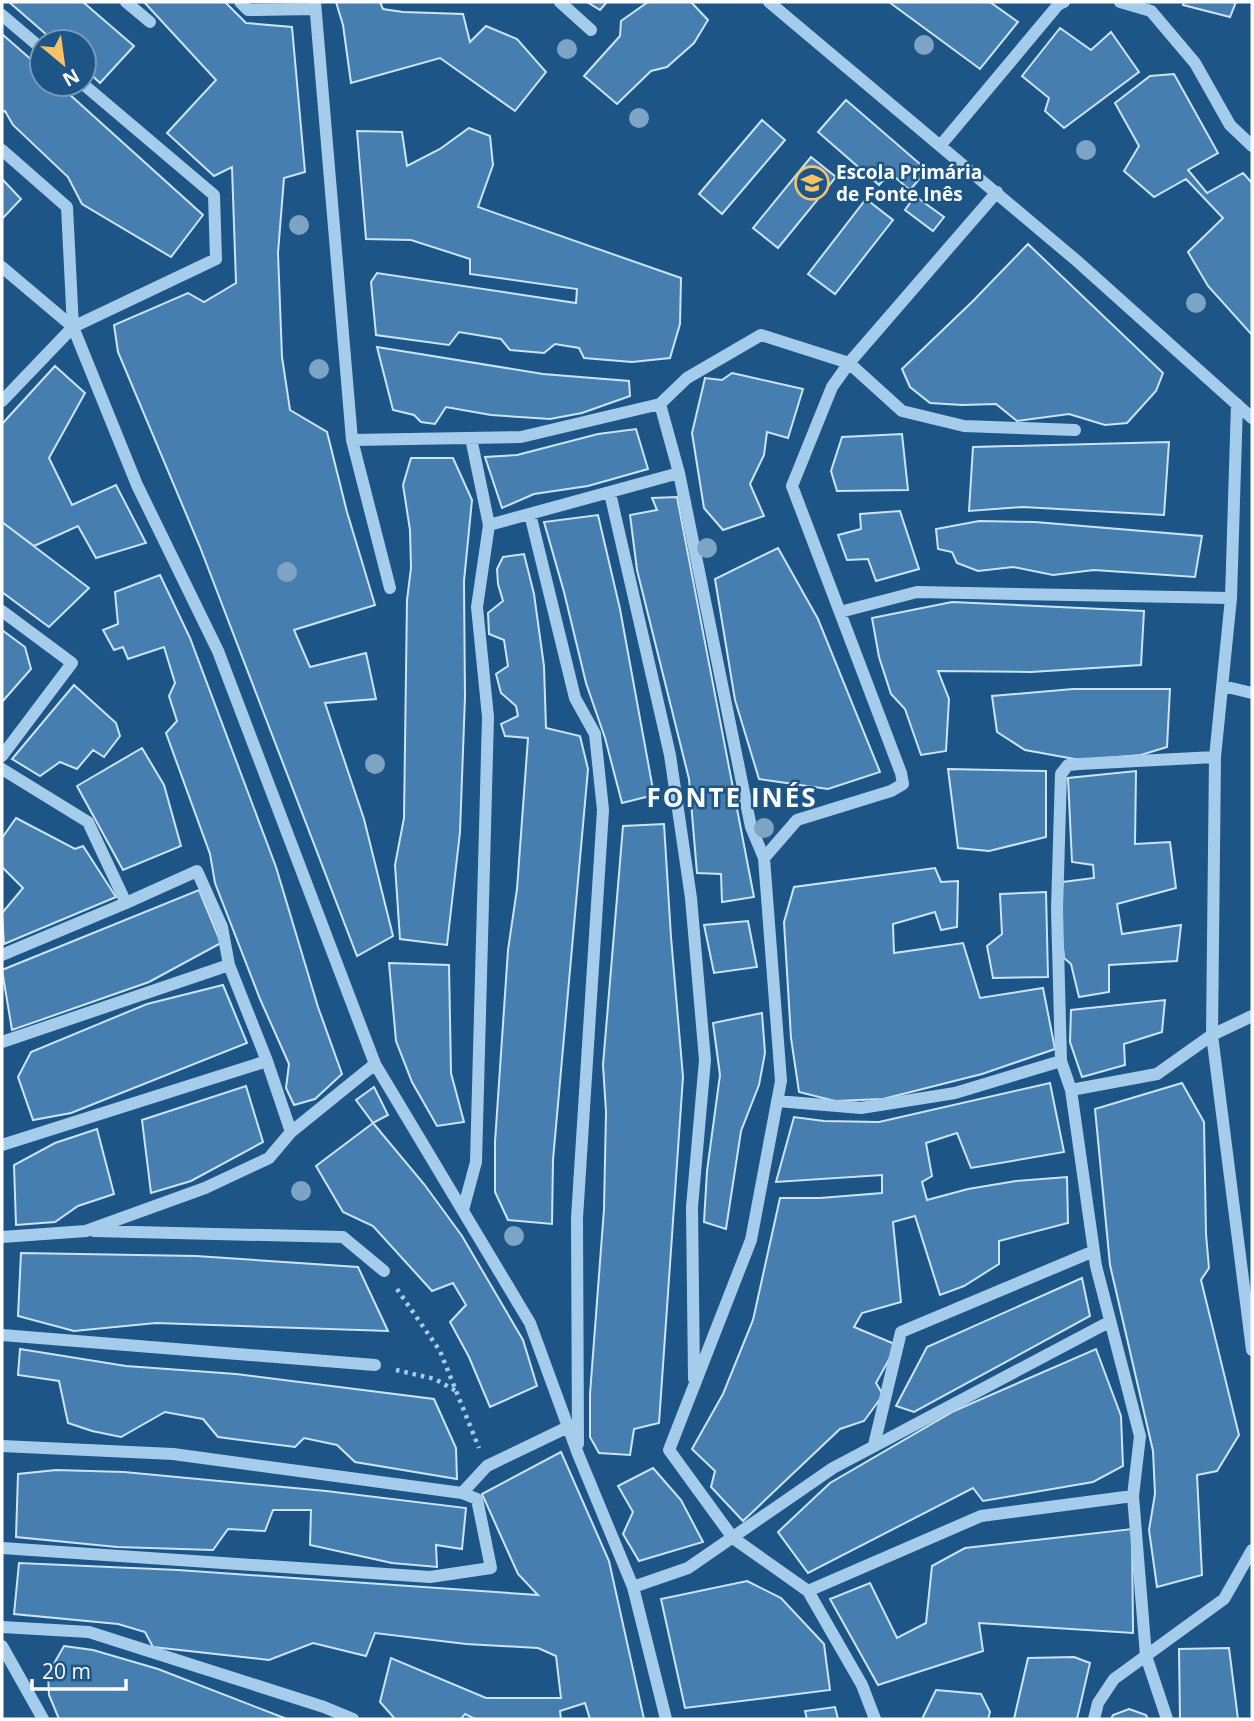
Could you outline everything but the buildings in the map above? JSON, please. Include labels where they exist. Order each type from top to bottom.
[{"type":"street","points":[[126,2],[150,22]]},
{"type":"street","points":[[240,2],[248,10],[315,6],[352,440],[390,588]]},
{"type":"street","points":[[560,2],[591,30]]},
{"type":"street","points":[[769,2],[997,192],[1252,418]]},
{"type":"street","points":[[940,146],[1058,5],[1064,2]]},
{"type":"street","points":[[1120,2],[1151,11],[1195,63],[1230,125],[1252,146]]},
{"type":"street","points":[[2,15],[28,37]]},
{"type":"street","points":[[2,401],[73,327],[216,259],[214,195],[98,97]]},
{"type":"street","points":[[2,150],[67,207],[73,327],[137,485],[218,651],[375,1064],[530,1323],[578,1454],[634,1587],[666,1719]]},
{"type":"street","points":[[764,858],[797,820],[891,791],[903,784],[792,486],[832,387],[849,363],[997,192]]},
{"type":"street","points":[[2,267],[73,327]]},
{"type":"street","points":[[352,440],[522,437],[660,404],[687,378],[761,335],[849,363],[902,411],[964,426],[1075,430]]},
{"type":"street","points":[[660,404],[679,473],[751,827],[764,858],[781,1080],[751,1240],[669,1450],[733,1538],[808,1591],[862,1685],[875,1719]]},
{"type":"street","points":[[1237,404],[1230,598],[1214,757],[1212,1035],[1252,1350]]},
{"type":"street","points":[[463,1210],[476,1161],[488,717],[477,607],[489,525],[471,438]]},
{"type":"street","points":[[489,525],[679,473]]},
{"type":"street","points":[[610,493],[670,755],[691,898],[705,1060],[692,1207],[694,1387]]},
{"type":"street","points":[[530,514],[575,698],[595,734],[603,810],[578,1218],[578,1454]]},
{"type":"street","points":[[840,612],[917,592],[1230,598]]},
{"type":"street","points":[[2,611],[72,663],[2,756]]},
{"type":"street","points":[[1223,686],[1252,694]]},
{"type":"street","points":[[1167,1719],[1146,1656],[1133,1496],[1139,1436],[1109,1322],[1094,1251],[1070,1090],[1061,1061],[1057,909],[1061,774],[1068,765],[1214,757]]},
{"type":"street","points":[[2,769],[88,822],[127,903]]},
{"type":"street","points":[[2,955],[197,872],[222,927],[229,965],[267,1061],[291,1132]]},
{"type":"street","points":[[2,1042],[229,965]]},
{"type":"street","points":[[1070,1090],[1157,1074],[1212,1035],[1252,1016]]},
{"type":"street","points":[[2,1145],[267,1061]]},
{"type":"street","points":[[777,1101],[861,1108],[955,1093],[1061,1061]]},
{"type":"street","points":[[86,1231],[205,1188],[269,1158],[291,1132],[375,1064]]},
{"type":"street","points":[[2,1237],[86,1231],[343,1237],[384,1271]]},
{"type":"street","points":[[874,1445],[901,1332],[1094,1251]]},
{"type":"street","points":[[634,1587],[688,1568],[833,1468],[1109,1322]]},
{"type":"street","points":[[2,1335],[375,1366]]},
{"type":"street","points":[[462,1493],[487,1466],[568,1427]]},
{"type":"street","points":[[2,1446],[173,1454],[462,1493],[477,1499],[491,1568],[429,1577],[2,1548]]},
{"type":"street","points":[[808,1591],[981,1516],[1133,1496]]},
{"type":"street","points":[[1094,1719],[1098,1703],[1114,1679],[1224,1600],[1252,1550]]},
{"type":"street","points":[[2,1627],[89,1632],[324,1707],[353,1719]]},
{"type":"street","points":[[2,1646],[43,1719]]},
{"type":"path","points":[[384,1271],[440,1352],[487,1466]]},
{"type":"path","points":[[375,1366],[435,1379],[456,1391]]},
{"type":"place","name":"Escola Primária de Fonte Inês","points":[[812,183]]},
{"type":"district","name":"FONTE INÉS","points":[[732,797]]}]
